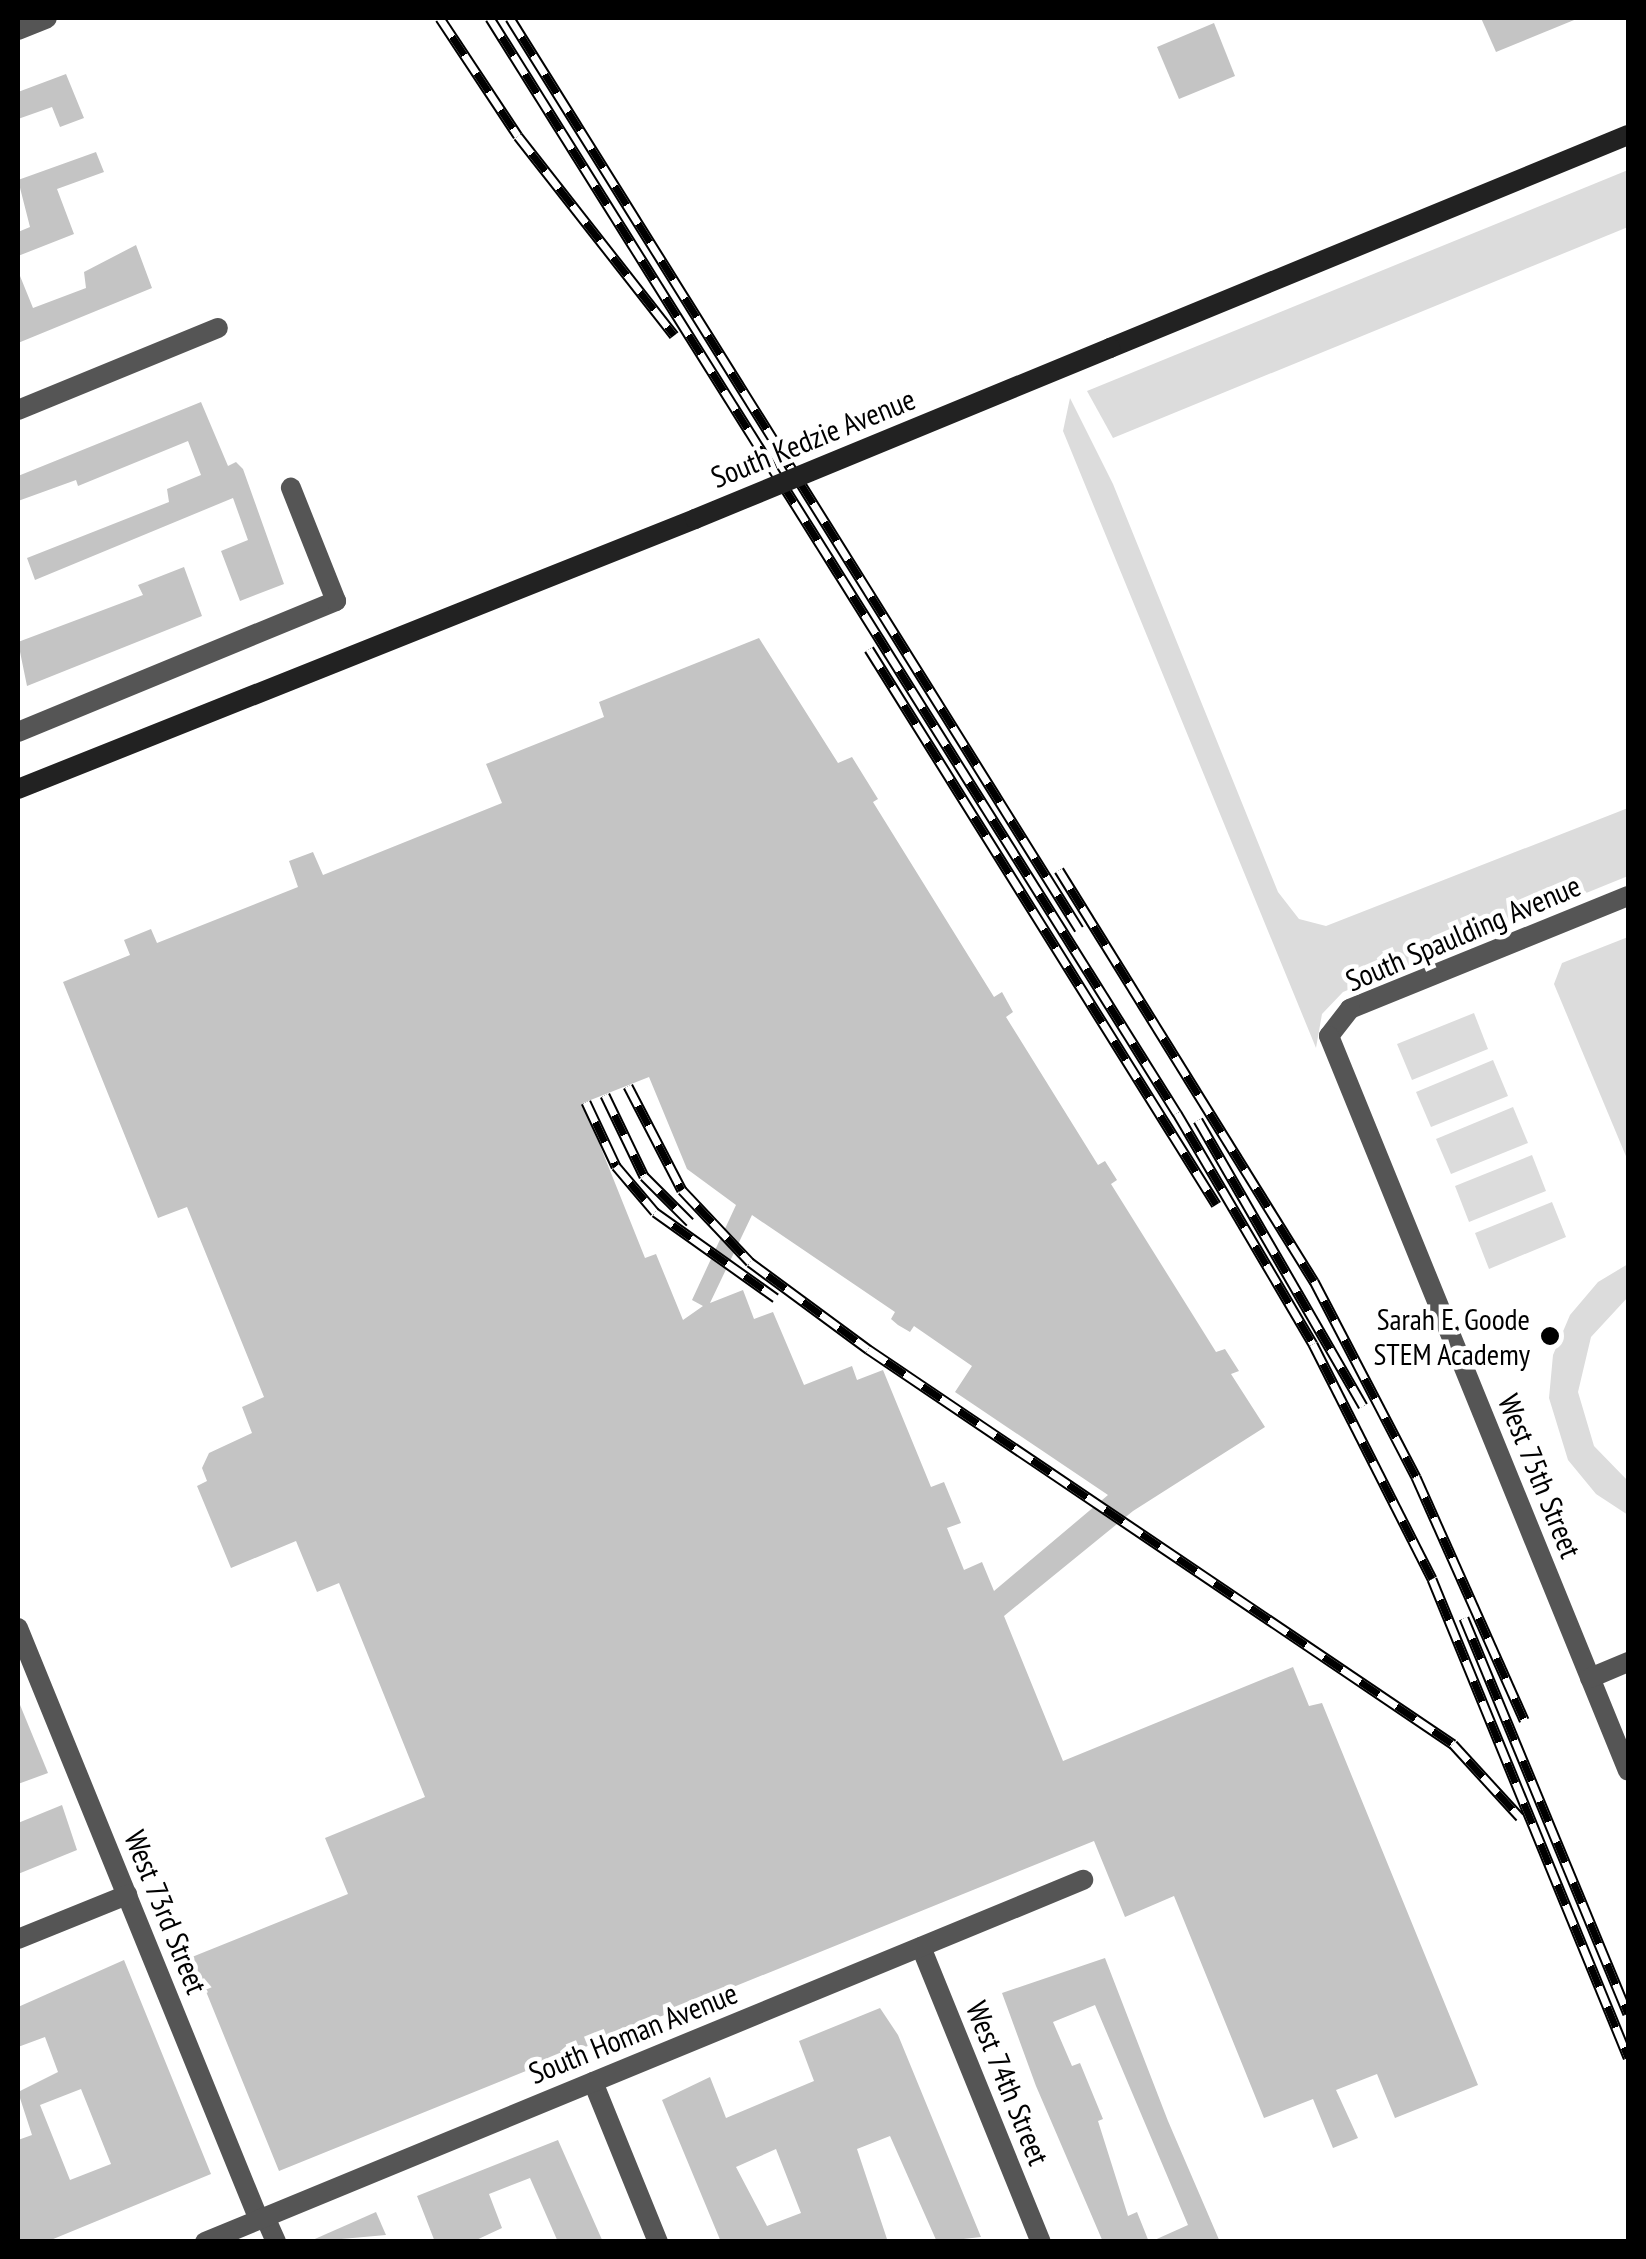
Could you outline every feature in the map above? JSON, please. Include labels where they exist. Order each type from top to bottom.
[{"type":"main road","name":"South Kedzie Avenue","points":[[18,789],[695,519],[1628,135]]},
{"type":"street","points":[[18,30],[47,18]]},
{"type":"street","points":[[18,410],[218,328]]},
{"type":"street","points":[[18,732],[336,601],[291,488]]},
{"type":"street","name":"South Spaulding Avenue","points":[[1329,1036],[1350,1010],[1628,896]]},
{"type":"street","name":"West 75th Street","points":[[1329,1036],[1628,1771]]},
{"type":"street","name":"West 73rd Street","points":[[18,1628],[126,1895],[262,2218],[276,2242]]},
{"type":"street","points":[[1590,1678],[1628,1662]]},
{"type":"street","name":"South Homan Avenue","points":[[205,2242],[1083,1880]]},
{"type":"street","points":[[18,1939],[126,1895]]},
{"type":"street","name":"West 74th Street","points":[[920,1947],[1040,2242]]},
{"type":"street","points":[[593,2082],[658,2242]]},
{"type":"shaded area","points":[[1628,170],[1628,227],[1113,438],[1087,391]]},
{"type":"shaded area","points":[[1070,398],[1113,484],[1278,892],[1299,919],[1326,926],[1628,808],[1628,876],[1343,992],[1322,1014],[1316,1048],[1063,431]]},
{"type":"shaded area","points":[[1628,937],[1628,1161],[1554,984],[1562,963]]},
{"type":"shaded area","points":[[1474,1013],[1488,1049],[1412,1080],[1397,1044]]},
{"type":"shaded area","points":[[1493,1060],[1508,1096],[1431,1127],[1416,1092]]},
{"type":"shaded area","points":[[1513,1107],[1528,1143],[1451,1174],[1436,1139]]},
{"type":"shaded area","points":[[1532,1155],[1546,1191],[1469,1222],[1455,1186]]},
{"type":"shaded area","points":[[1552,1202],[1566,1237],[1489,1269],[1475,1233]]},
{"type":"shaded area","points":[[1628,1264],[1628,1297],[1591,1337],[1578,1392],[1594,1446],[1628,1481],[1628,1515],[1596,1494],[1568,1460],[1549,1398],[1553,1355],[1570,1315],[1598,1282]]},
{"type":"building","points":[[1481,18],[1579,18],[1496,52]]},
{"type":"building","points":[[1214,23],[1235,76],[1179,99],[1157,47]]},
{"type":"building","points":[[66,74],[84,118],[60,127],[52,107],[18,119],[18,92]]},
{"type":"building","points":[[96,152],[104,172],[57,189],[74,234],[18,256],[18,232],[30,227],[18,180]]},
{"type":"building","points":[[136,245],[152,288],[18,343],[18,271],[33,308],[86,288],[84,272]]},
{"type":"building","points":[[201,402],[228,466],[236,462],[243,469],[284,584],[240,601],[221,551],[248,540],[233,498],[35,580],[27,558],[169,502],[167,489],[201,475],[188,441],[78,486],[76,480],[18,501],[18,476]]},
{"type":"building","points":[[184,567],[202,616],[27,686],[18,642],[143,595],[138,585]]},
{"type":"building","points":[[759,638],[838,763],[852,757],[878,799],[873,802],[994,997],[1002,992],[1013,1012],[1006,1017],[1098,1165],[1105,1161],[1117,1180],[1111,1184],[1216,1352],[1225,1349],[1239,1371],[1231,1374],[1265,1427],[1133,1511],[1004,1616],[1063,1761],[1293,1667],[1309,1706],[1322,1703],[1478,2085],[1395,2118],[1377,2074],[1336,2090],[1358,2138],[1333,2148],[1313,2099],[1264,2118],[1174,1896],[1125,1917],[1094,1841],[279,2171],[192,1957],[348,1894],[325,1838],[425,1797],[339,1583],[317,1592],[296,1541],[231,1568],[197,1486],[207,1481],[202,1468],[209,1453],[252,1433],[242,1407],[264,1397],[187,1207],[158,1218],[63,982],[130,955],[124,940],[151,929],[157,943],[298,887],[289,861],[313,852],[323,875],[502,803],[486,764],[604,717],[599,702]],"holes":[[[649,1077],[687,1169],[736,1205],[692,1300],[703,1306],[683,1320],[656,1254],[645,1258],[583,1103]],[[752,1215],[895,1312],[891,1319],[898,1325],[910,1332],[914,1326],[972,1366],[955,1392],[1108,1495],[994,1591],[982,1562],[964,1570],[947,1528],[961,1523],[944,1482],[931,1487],[883,1370],[857,1380],[852,1366],[804,1385],[773,1312],[754,1319],[743,1290],[710,1303]]]},
{"type":"building","points":[[18,1700],[48,1773],[18,1784]]},
{"type":"building","points":[[62,1805],[77,1850],[18,1874],[18,1823]]},
{"type":"building","points":[[1105,1958],[1220,2242],[1150,2242],[1188,2225],[1095,2005],[1053,2022],[1072,2066],[1080,2063],[1103,2119],[1098,2121],[1128,2216],[1137,2212],[1149,2242],[1103,2242],[1036,2086],[1002,1993]]},
{"type":"building","points":[[124,1960],[211,2174],[46,2242],[18,2242],[18,2140],[32,2135],[18,2092],[58,2072],[45,2037],[18,2047],[18,2007]],"holes":[[[81,2089],[111,2164],[70,2180],[40,2105]]]},
{"type":"building","points":[[880,2008],[898,2035],[981,2237],[937,2242],[890,2136],[857,2149],[888,2242],[721,2242],[662,2100],[710,2077],[726,2118],[814,2081],[799,2041]],"holes":[[[776,2149],[801,2213],[767,2226],[736,2167]]]},
{"type":"building","points":[[558,2140],[603,2242],[558,2242],[530,2178],[489,2194],[502,2228],[472,2242],[435,2242],[417,2196]]},
{"type":"building","points":[[376,2212],[386,2235],[308,2242]]},
{"type":"railway","points":[[440,18],[518,136],[674,335]]},
{"type":"railway","points":[[490,18],[1177,1113],[1313,1344],[1432,1579],[1628,2057]]},
{"type":"railway","points":[[510,18],[1079,929]]},
{"type":"railway","points":[[869,649],[1216,1204]]},
{"type":"railway","points":[[1059,870],[1314,1281],[1416,1477],[1524,1720]]},
{"type":"railway","points":[[628,1086],[682,1190],[750,1262],[868,1349],[1453,1744],[1520,1817]]},
{"type":"railway","points":[[605,1095],[644,1176],[690,1222]]},
{"type":"railway","points":[[586,1102],[616,1166],[655,1212],[776,1298]]},
{"type":"railway","points":[[1198,1120],[1363,1406]]},
{"type":"railway","points":[[1464,1618],[1628,2013]]},
{"type":"place","name":"Sarah E. Goode STEM Academy","points":[[1550,1336]]}]
